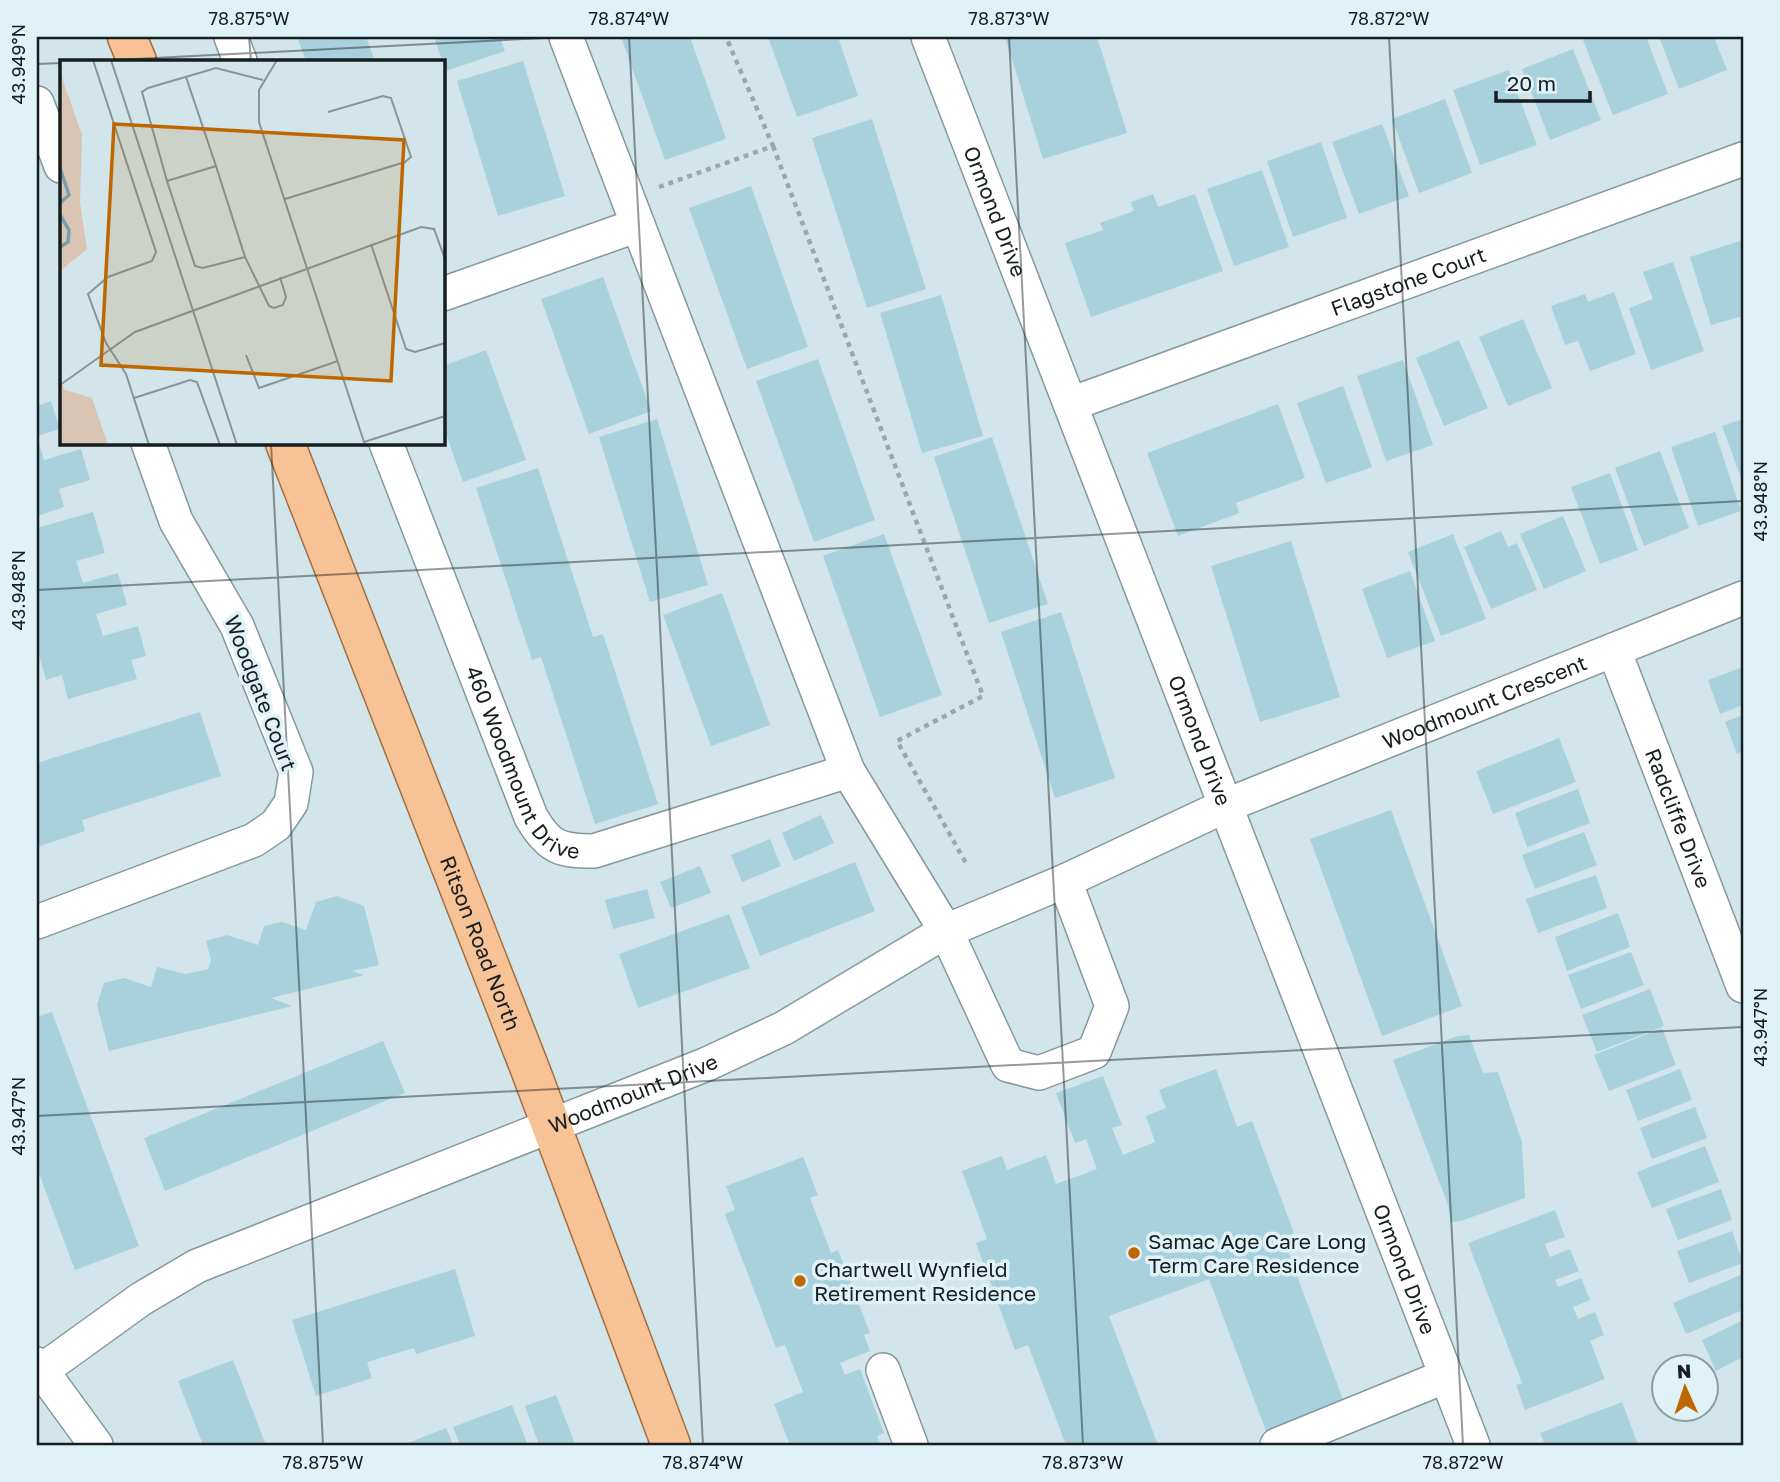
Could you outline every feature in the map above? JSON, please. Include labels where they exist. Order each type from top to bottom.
[{"type":"main road","points":[[127,37],[137,60]]},
{"type":"main road","name":"Ritson Road North","points":[[285,444],[671,1445]]},
{"type":"street","points":[[231,37],[240,60]]},
{"type":"street","points":[[566,37],[848,771],[946,931],[1008,1065],[1039,1073],[1094,1052],[1112,1006],[1065,881]]},
{"type":"street","name":"Ormond Drive","points":[[928,37],[1473,1445]]},
{"type":"street","points":[[37,103],[60,163]]},
{"type":"street","name":"Flagstone Court","points":[[1071,404],[1743,159]]},
{"type":"street","points":[[444,294],[634,211]]},
{"type":"street","name":"Woodgate Court","points":[[37,922],[254,840],[276,825],[291,803],[296,772],[237,626],[176,522],[148,444]]},
{"type":"street","name":"460 Woodmount Drive","points":[[386,444],[531,817],[544,840],[568,851],[594,851],[848,771]]},
{"type":"street","name":"Woodmount Crescent","points":[[1227,805],[1743,598]]},
{"type":"street","name":"Radcliffe Drive","points":[[1614,650],[1743,986]]},
{"type":"street","name":"Woodmount Drive","points":[[38,1369],[141,1298],[197,1266],[755,1043],[946,931],[1065,881],[1227,805]]},
{"type":"street","points":[[38,1369],[96,1445]]},
{"type":"street","points":[[883,1370],[911,1445]]},
{"type":"street","points":[[1277,1445],[1446,1376]]},
{"type":"path","points":[[726,37],[773,146],[983,696],[897,741],[965,863]]},
{"type":"path","points":[[634,211],[773,146]]},
{"type":"building","points":[[297,37],[366,37],[375,60],[306,60]]},
{"type":"building","points":[[434,37],[500,37],[505,51],[446,71]]},
{"type":"building","points":[[621,37],[690,37],[726,139],[665,160]]},
{"type":"building","points":[[768,37],[838,37],[858,96],[797,117]]},
{"type":"building","points":[[1005,37],[1097,37],[1127,133],[1043,159]]},
{"type":"building","points":[[1591,37],[1646,37],[1668,94],[1613,115],[1583,40]]},
{"type":"building","points":[[1659,37],[1714,37],[1727,70],[1679,89]]},
{"type":"building","points":[[1573,49],[1601,120],[1550,140],[1522,69]]},
{"type":"building","points":[[523,61],[565,196],[498,216],[457,81]]},
{"type":"building","points":[[1509,70],[1537,145],[1480,165],[1453,90]]},
{"type":"building","points":[[1445,99],[1472,173],[1419,193],[1392,119]]},
{"type":"building","points":[[872,119],[926,289],[867,308],[812,138]]},
{"type":"building","points":[[1382,124],[1409,196],[1359,214],[1332,142]]},
{"type":"building","points":[[1321,142],[1347,218],[1293,237],[1267,161]]},
{"type":"building","points":[[1262,170],[1289,247],[1234,266],[1207,189]]},
{"type":"building","points":[[751,186],[808,347],[747,369],[689,208]]},
{"type":"building","points":[[1153,194],[1158,207],[1195,194],[1223,271],[1091,317],[1065,243],[1103,230],[1100,223],[1134,211],[1131,202]]},
{"type":"building","points":[[1743,240],[1743,316],[1711,325],[1690,257]]},
{"type":"building","points":[[1673,262],[1704,351],[1651,370],[1629,308],[1653,299],[1643,272]]},
{"type":"building","points":[[603,277],[651,411],[589,434],[541,299]]},
{"type":"building","points":[[1614,292],[1636,354],[1590,371],[1578,341],[1565,345],[1551,306],[1585,294],[1588,302]]},
{"type":"building","points":[[941,295],[983,436],[922,453],[880,313]]},
{"type":"building","points":[[1523,319],[1552,388],[1508,406],[1479,337]]},
{"type":"building","points":[[1459,340],[1488,408],[1444,426],[1416,358]]},
{"type":"building","points":[[486,350],[526,460],[463,482],[444,428],[444,366]]},
{"type":"building","points":[[818,359],[875,520],[814,542],[756,381]]},
{"type":"building","points":[[1403,360],[1433,445],[1386,461],[1357,376]]},
{"type":"building","points":[[1343,386],[1372,467],[1326,483],[1297,403]]},
{"type":"building","points":[[51,401],[60,429],[37,436],[37,406]]},
{"type":"building","points":[[1278,404],[1305,478],[1236,503],[1239,513],[1178,536],[1147,453]]},
{"type":"building","points":[[657,419],[708,585],[650,602],[599,437]]},
{"type":"building","points":[[1743,419],[1743,483],[1722,426]]},
{"type":"building","points":[[1715,432],[1741,511],[1698,526],[1671,447]]},
{"type":"building","points":[[37,437],[44,460],[81,449],[90,480],[59,489],[64,507],[37,516]]},
{"type":"building","points":[[992,437],[1048,604],[989,623],[934,457]]},
{"type":"building","points":[[1660,451],[1689,528],[1644,546],[1615,468]]},
{"type":"building","points":[[538,468],[593,637],[603,634],[658,804],[595,824],[541,657],[532,660],[476,488]]},
{"type":"building","points":[[1610,473],[1638,550],[1600,564],[1571,487]]},
{"type":"building","points":[[93,512],[105,553],[76,561],[83,583],[118,573],[127,605],[96,614],[103,636],[138,626],[146,656],[131,660],[137,679],[68,699],[62,675],[46,680],[37,648],[37,528]]},
{"type":"building","points":[[1563,516],[1586,571],[1544,589],[1520,534]]},
{"type":"building","points":[[1501,531],[1508,547],[1517,543],[1537,590],[1491,609],[1464,547]]},
{"type":"building","points":[[884,534],[942,695],[880,717],[823,556]]},
{"type":"building","points":[[1453,534],[1486,619],[1441,636],[1408,552]]},
{"type":"building","points":[[1291,541],[1340,697],[1260,722],[1211,566]]},
{"type":"building","points":[[1410,571],[1435,641],[1387,658],[1362,589]]},
{"type":"building","points":[[722,593],[770,725],[711,746],[663,615]]},
{"type":"building","points":[[1061,612],[1115,778],[1055,798],[1001,632]]},
{"type":"building","points":[[1743,667],[1743,705],[1720,714],[1708,680]]},
{"type":"building","points":[[200,712],[221,776],[82,820],[85,831],[37,847],[37,763]]},
{"type":"building","points":[[1743,715],[1743,751],[1737,754],[1725,722]]},
{"type":"building","points":[[1559,738],[1576,782],[1493,814],[1476,771]]},
{"type":"building","points":[[1578,789],[1590,823],[1527,847],[1515,813]]},
{"type":"building","points":[[1391,810],[1462,1006],[1382,1036],[1310,839]]},
{"type":"building","points":[[821,815],[834,843],[794,861],[782,833]]},
{"type":"building","points":[[1584,832],[1597,865],[1535,889],[1522,855]]},
{"type":"building","points":[[770,839],[781,866],[742,882],[731,855]]},
{"type":"building","points":[[855,862],[875,911],[760,956],[741,907]]},
{"type":"building","points":[[700,866],[711,893],[671,908],[660,882]]},
{"type":"building","points":[[1596,875],[1607,908],[1538,933],[1526,899]]},
{"type":"building","points":[[647,889],[655,918],[613,929],[605,900]]},
{"type":"building","points":[[337,896],[364,906],[379,965],[352,971],[364,975],[271,998],[292,1006],[109,1051],[97,1005],[104,983],[124,978],[151,987],[157,967],[186,974],[208,969],[211,960],[206,941],[227,935],[258,945],[264,926],[282,922],[306,930],[316,902]]},
{"type":"building","points":[[1618,913],[1630,947],[1567,971],[1555,937]]},
{"type":"building","points":[[729,914],[750,968],[638,1008],[619,954]]},
{"type":"building","points":[[1631,952],[1644,985],[1581,1009],[1568,975]]},
{"type":"building","points":[[1650,989],[1664,1026],[1597,1052],[1582,1015]]},
{"type":"building","points":[[52,1012],[139,1246],[75,1270],[37,1168],[37,1017]]},
{"type":"building","points":[[1662,1028],[1676,1065],[1609,1091],[1594,1055]]},
{"type":"building","points":[[1469,1035],[1483,1073],[1498,1072],[1522,1142],[1525,1198],[1461,1221],[1451,1222],[1448,1205],[1393,1060],[1458,1036]]},
{"type":"building","points":[[383,1041],[405,1093],[165,1191],[144,1138]]},
{"type":"building","name":"Samac Age Care Long Term Care Residence","points":[[1216,1069],[1237,1127],[1252,1121],[1294,1233],[1283,1238],[1345,1405],[1267,1434],[1209,1279],[1109,1316],[1158,1445],[1066,1445],[1028,1345],[1015,1350],[976,1243],[987,1239],[962,1171],[1002,1156],[1007,1170],[1046,1155],[1056,1184],[1097,1169],[1086,1139],[1075,1143],[1056,1093],[1103,1076],[1122,1125],[1112,1128],[1123,1155],[1155,1142],[1146,1116],[1166,1108],[1159,1090]]},
{"type":"building","points":[[1680,1069],[1692,1100],[1638,1121],[1626,1090]]},
{"type":"building","points":[[1695,1107],[1707,1138],[1652,1159],[1640,1128]]},
{"type":"building","points":[[1705,1146],[1719,1182],[1652,1208],[1637,1172]]},
{"type":"building","name":"Chartwell Wynfield Retirement Residence","points":[[803,1157],[818,1195],[810,1198],[831,1253],[838,1250],[870,1333],[864,1335],[870,1351],[840,1363],[845,1375],[860,1369],[884,1433],[877,1436],[881,1445],[790,1445],[774,1404],[803,1392],[785,1345],[776,1348],[725,1214],[735,1210],[726,1186]]},
{"type":"building","points":[[1721,1189],[1732,1220],[1678,1240],[1666,1209]]},
{"type":"building","points":[[1555,1210],[1565,1237],[1545,1244],[1547,1250],[1550,1257],[1570,1249],[1579,1271],[1555,1280],[1558,1287],[1581,1278],[1590,1300],[1573,1307],[1578,1319],[1595,1312],[1604,1335],[1590,1341],[1605,1379],[1525,1410],[1516,1385],[1522,1383],[1468,1243]]},
{"type":"building","points":[[1732,1231],[1743,1263],[1689,1283],[1677,1251]]},
{"type":"building","points":[[455,1269],[475,1336],[416,1354],[414,1348],[367,1362],[372,1378],[316,1396],[292,1320]]},
{"type":"building","points":[[1743,1274],[1743,1310],[1686,1334],[1673,1303]]},
{"type":"building","points":[[1743,1320],[1743,1357],[1720,1369],[1720,1352],[1707,1352],[1702,1340]]},
{"type":"building","points":[[233,1360],[266,1445],[203,1445],[178,1381]]},
{"type":"building","points":[[556,1395],[575,1444],[539,1445],[525,1406]]},
{"type":"building","points":[[1622,1402],[1638,1445],[1545,1445],[1540,1433]]},
{"type":"building","points":[[512,1405],[528,1445],[460,1445],[453,1427]]},
{"type":"building","points":[[446,1428],[453,1445],[403,1445]]},
{"type":"place","name":"Samac Age Care Long Term Care Residence","points":[[1134,1253]]},
{"type":"place","name":"Chartwell Wynfield Retirement Residence","points":[[800,1281]]}]
